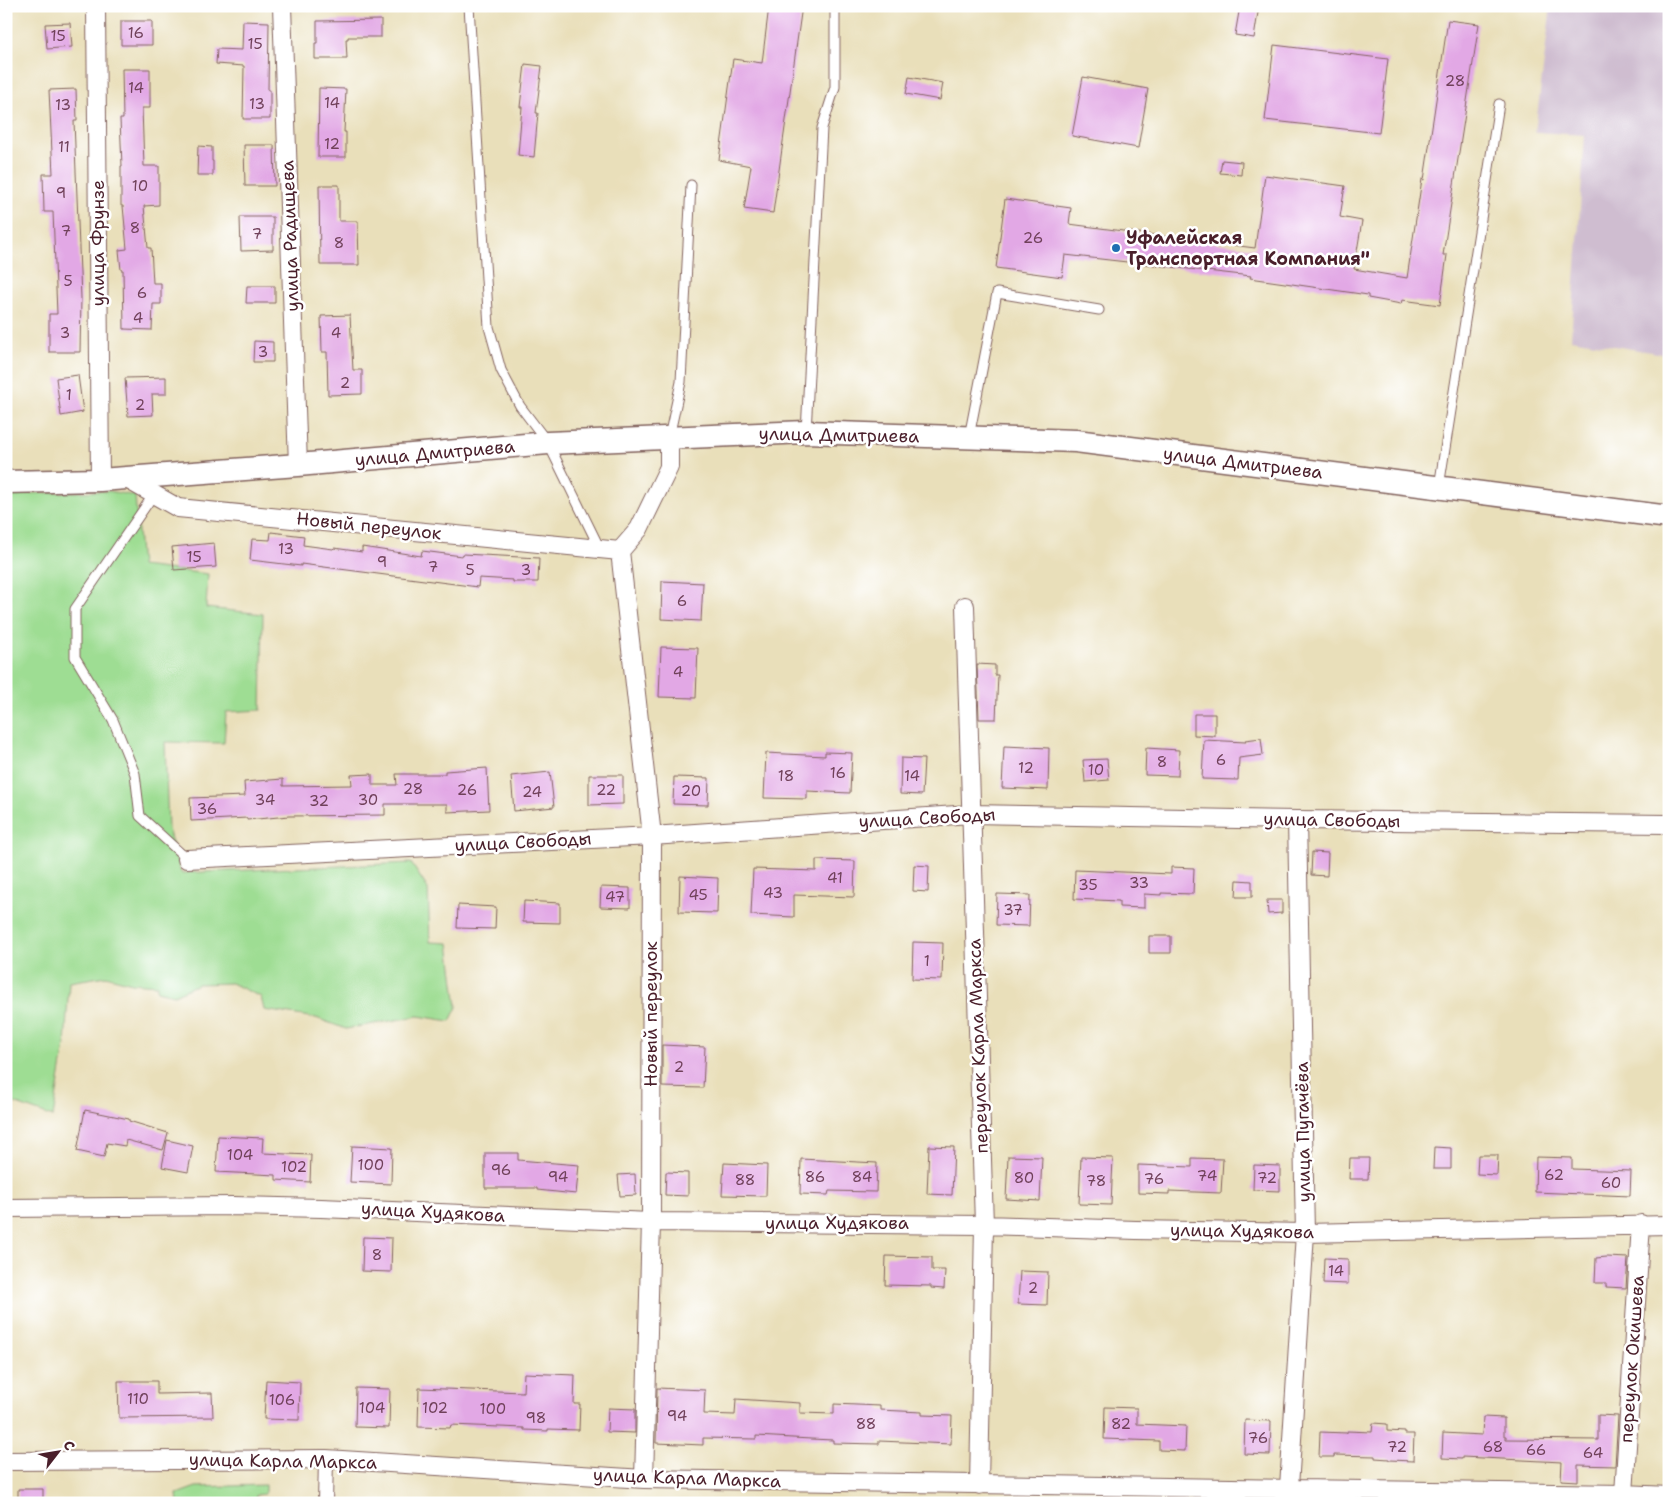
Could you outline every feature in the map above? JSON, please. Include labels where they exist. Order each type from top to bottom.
[{"type":"street","name":"улица Фрунзе","points":[[96,6],[100,480]]},
{"type":"street","name":"улица Радищева","points":[[282,6],[298,465]]},
{"type":"street","name":"улица Дмитриева","points":[[6,482],[100,480],[548,443],[806,432],[1076,441],[1669,517]]},
{"type":"street","points":[[620,551],[638,529],[669,467],[669,437]]},
{"type":"street","name":"Новый переулок","points":[[125,478],[178,508],[620,551],[652,836],[651,1222],[644,1479]]},
{"type":"street","name":"переулок Карла Маркса","points":[[965,606],[984,1225],[979,1485]]},
{"type":"street","name":"улица Свободы","points":[[187,859],[652,836],[971,814],[1669,824]]},
{"type":"street","name":"улица Пугачёва","points":[[1288,1496],[1305,1233],[1297,820]]},
{"type":"street","name":"улица Худякова","points":[[6,1208],[312,1207],[651,1222],[984,1225],[1305,1233],[1669,1224]]},
{"type":"street","name":"переулок Окишева","points":[[1624,1494],[1641,1224]]},
{"type":"street","points":[[325,1503],[326,1459]]},
{"type":"street","name":"улица Карла Маркса","points":[[6,1461],[326,1459],[644,1479],[979,1485],[1288,1496],[1624,1494],[1669,1496]]},
{"type":"lane","points":[[468,6],[489,327],[501,370],[520,406],[548,443],[600,549]]},
{"type":"lane","points":[[806,432],[822,128],[835,86],[835,6]]},
{"type":"lane","points":[[1439,488],[1499,104]]},
{"type":"lane","points":[[669,437],[681,382],[691,185]]},
{"type":"lane","points":[[969,438],[998,293],[1099,310]]},
{"type":"lane","points":[[154,494],[75,609],[75,657],[113,720],[136,774],[140,816],[187,859]]},
{"type":"shaded area","points":[[1551,6],[1669,6],[1669,355],[1571,339],[1585,135],[1535,132]]},
{"type":"green space","points":[[109,491],[135,496],[141,566],[208,574],[206,608],[263,614],[261,710],[226,712],[224,743],[165,742],[168,829],[181,873],[411,863],[428,889],[430,942],[449,943],[457,1007],[450,1021],[418,1016],[346,1029],[316,1018],[264,1010],[261,997],[231,983],[198,984],[174,995],[157,991],[157,985],[132,983],[106,976],[69,982],[65,1045],[53,1117],[6,1100],[6,494]]},
{"type":"green space","points":[[265,1485],[265,1494],[256,1495],[256,1503],[178,1503],[177,1494],[196,1487]]},
{"type":"building","points":[[769,6],[802,6],[773,213],[744,209],[751,166],[719,160],[733,59],[762,63]]},
{"type":"building","points":[[1240,6],[1259,6],[1254,38],[1235,35]]},
{"type":"building","points":[[381,20],[381,37],[348,37],[346,39],[347,59],[315,59],[317,21]]},
{"type":"building","points":[[1448,20],[1479,24],[1443,255],[1447,255],[1440,305],[1402,300],[1401,304],[1368,298],[1368,295],[1250,278],[1251,276],[1065,255],[1062,277],[996,268],[1005,199],[1071,208],[1069,224],[1255,248],[1265,175],[1345,186],[1340,217],[1362,221],[1354,269],[1407,278]]},
{"type":"building","points":[[121,21],[152,21],[152,45],[121,45]]},
{"type":"building","points":[[243,21],[269,22],[268,90],[270,90],[270,119],[243,119],[244,66],[216,64],[217,49],[242,50]]},
{"type":"building","points":[[70,23],[72,47],[47,49],[45,24]]},
{"type":"building","points":[[1274,45],[1388,59],[1379,133],[1265,120]]},
{"type":"building","points":[[525,64],[542,66],[536,113],[538,113],[534,157],[518,155],[522,107],[520,107]]},
{"type":"building","points":[[122,69],[150,69],[150,108],[142,108],[144,166],[159,166],[159,205],[144,206],[148,248],[151,248],[153,283],[161,283],[161,304],[153,304],[152,330],[124,329],[123,270],[121,270],[119,250],[127,249],[123,206],[121,206],[120,119],[123,119]]},
{"type":"building","points":[[909,77],[943,83],[940,100],[906,94]]},
{"type":"building","points":[[1083,77],[1148,89],[1138,148],[1072,136]]},
{"type":"building","points":[[319,88],[346,89],[344,132],[346,132],[346,157],[318,157]]},
{"type":"building","points":[[76,89],[77,121],[74,121],[81,298],[80,352],[49,352],[49,314],[57,314],[53,212],[44,212],[43,174],[53,174],[49,90]]},
{"type":"building","points":[[244,145],[274,145],[275,186],[245,186]]},
{"type":"building","points":[[198,146],[212,147],[213,175],[197,175]]},
{"type":"building","points":[[1222,160],[1242,162],[1241,175],[1220,173]]},
{"type":"building","points":[[319,185],[339,185],[339,221],[358,221],[359,265],[320,265]]},
{"type":"building","points":[[240,217],[273,217],[273,250],[241,251]]},
{"type":"building","points":[[247,286],[275,286],[275,303],[246,303]]},
{"type":"building","points":[[350,315],[353,370],[362,370],[362,394],[328,395],[327,352],[322,352],[321,316]]},
{"type":"building","points":[[254,341],[273,342],[273,362],[253,362]]},
{"type":"building","points":[[78,375],[83,412],[61,416],[56,378]]},
{"type":"building","points":[[166,377],[166,394],[152,394],[153,415],[128,416],[125,378]]},
{"type":"building","points":[[271,532],[304,536],[303,545],[362,552],[362,547],[421,556],[422,551],[462,556],[463,554],[539,558],[538,582],[513,582],[513,580],[479,578],[478,587],[301,564],[301,566],[250,560],[252,539],[270,540]]},
{"type":"building","points":[[214,543],[216,567],[174,570],[172,547]]},
{"type":"building","points":[[662,581],[703,583],[701,621],[661,619]]},
{"type":"building","points":[[661,647],[698,648],[696,698],[659,697]]},
{"type":"building","points":[[977,664],[995,665],[995,675],[998,675],[996,719],[979,719]]},
{"type":"building","points":[[1194,714],[1215,714],[1215,736],[1194,735]]},
{"type":"building","points":[[1261,738],[1263,755],[1239,758],[1238,780],[1202,779],[1204,740],[1246,742],[1245,740]]},
{"type":"building","points":[[1004,746],[1049,748],[1048,790],[1002,788]]},
{"type":"building","points":[[1146,748],[1179,750],[1178,776],[1145,775]]},
{"type":"building","points":[[825,752],[852,753],[850,793],[807,791],[807,799],[764,798],[766,753],[825,756]]},
{"type":"building","points":[[901,758],[924,759],[922,795],[900,794]]},
{"type":"building","points":[[1107,759],[1109,780],[1085,782],[1083,760]]},
{"type":"building","points":[[487,768],[489,810],[447,812],[447,804],[385,804],[385,815],[289,816],[247,820],[247,818],[191,821],[190,798],[245,796],[244,782],[283,779],[283,786],[352,785],[351,775],[372,774],[372,785],[397,785],[396,774],[445,774],[445,771]]},
{"type":"building","points":[[550,772],[554,807],[514,811],[511,776]]},
{"type":"building","points":[[589,775],[623,775],[623,804],[589,805]]},
{"type":"building","points":[[674,777],[709,778],[708,805],[673,804]]},
{"type":"building","points":[[1312,852],[1328,853],[1327,876],[1311,875]]},
{"type":"building","points":[[816,860],[855,861],[854,897],[794,895],[794,917],[751,915],[753,869],[816,871]]},
{"type":"building","points":[[914,865],[929,866],[928,892],[913,891]]},
{"type":"building","points":[[1171,867],[1194,868],[1193,894],[1144,894],[1144,908],[1119,907],[1119,901],[1074,899],[1075,870],[1171,874]]},
{"type":"building","points":[[680,876],[718,878],[717,913],[679,912]]},
{"type":"building","points":[[1237,880],[1252,881],[1252,897],[1236,897]]},
{"type":"building","points":[[601,887],[630,888],[630,908],[600,907]]},
{"type":"building","points":[[997,894],[1030,895],[1029,926],[996,925]]},
{"type":"building","points":[[1267,900],[1282,900],[1282,913],[1268,914]]},
{"type":"building","points":[[524,901],[560,903],[560,923],[523,922]]},
{"type":"building","points":[[458,905],[496,907],[495,929],[457,928]]},
{"type":"building","points":[[1149,936],[1171,936],[1171,953],[1149,953]]},
{"type":"building","points":[[913,942],[943,943],[942,980],[912,979]]},
{"type":"building","points":[[662,1045],[705,1047],[703,1088],[662,1087]]},
{"type":"building","points":[[85,1110],[129,1119],[129,1121],[168,1133],[163,1150],[126,1140],[125,1146],[107,1143],[104,1157],[77,1151]]},
{"type":"building","points":[[218,1136],[263,1138],[262,1153],[311,1155],[310,1182],[276,1180],[276,1175],[216,1172]]},
{"type":"building","points":[[167,1140],[193,1146],[188,1172],[162,1167]]},
{"type":"building","points":[[352,1146],[392,1148],[391,1184],[350,1182]]},
{"type":"building","points":[[929,1146],[954,1147],[952,1195],[927,1194]]},
{"type":"building","points":[[1434,1147],[1451,1148],[1451,1169],[1433,1169]]},
{"type":"building","points":[[485,1153],[518,1153],[518,1160],[579,1165],[576,1194],[537,1190],[537,1188],[485,1188]]},
{"type":"building","points":[[1478,1155],[1498,1155],[1497,1175],[1477,1174]]},
{"type":"building","points":[[1008,1156],[1042,1157],[1040,1201],[1006,1199]]},
{"type":"building","points":[[1081,1157],[1113,1158],[1111,1205],[1079,1204]]},
{"type":"building","points":[[1536,1157],[1572,1158],[1572,1169],[1631,1171],[1630,1196],[1535,1192]]},
{"type":"building","points":[[1192,1158],[1223,1159],[1221,1193],[1169,1191],[1169,1194],[1138,1193],[1138,1165],[1192,1167]]},
{"type":"building","points":[[1350,1158],[1369,1158],[1368,1179],[1349,1179]]},
{"type":"building","points":[[801,1159],[877,1163],[876,1192],[829,1191],[828,1195],[800,1194]]},
{"type":"building","points":[[724,1163],[767,1165],[766,1196],[722,1195]]},
{"type":"building","points":[[1254,1165],[1280,1166],[1280,1191],[1253,1190]]},
{"type":"building","points":[[666,1172],[688,1173],[688,1196],[665,1195]]},
{"type":"building","points":[[635,1174],[636,1195],[620,1196],[618,1175]]},
{"type":"building","points":[[363,1237],[392,1238],[391,1272],[362,1271]]},
{"type":"building","points":[[886,1256],[932,1257],[932,1270],[945,1270],[944,1289],[931,1288],[931,1286],[885,1285]]},
{"type":"building","points":[[1324,1258],[1348,1259],[1348,1284],[1323,1283]]},
{"type":"building","points":[[1596,1258],[1628,1258],[1626,1288],[1606,1287],[1606,1283],[1595,1283]]},
{"type":"building","points":[[1020,1271],[1048,1272],[1047,1305],[1018,1304]]},
{"type":"building","points":[[524,1373],[575,1375],[574,1404],[580,1404],[579,1430],[548,1429],[548,1431],[524,1430],[524,1428],[451,1425],[450,1428],[418,1427],[419,1388],[523,1392]]},
{"type":"building","points":[[266,1380],[300,1382],[299,1420],[264,1419]]},
{"type":"building","points":[[118,1381],[157,1381],[157,1394],[212,1393],[213,1417],[119,1418]]},
{"type":"building","points":[[356,1388],[390,1389],[389,1428],[355,1427]]},
{"type":"building","points":[[657,1388],[705,1390],[704,1414],[735,1415],[736,1399],[800,1403],[800,1413],[834,1414],[834,1404],[880,1406],[880,1410],[952,1416],[951,1444],[879,1441],[879,1444],[833,1443],[833,1440],[756,1436],[756,1439],[703,1438],[703,1445],[656,1443]]},
{"type":"building","points":[[1105,1407],[1137,1408],[1137,1424],[1186,1426],[1185,1451],[1159,1450],[1159,1441],[1104,1439]]},
{"type":"building","points":[[608,1408],[635,1409],[635,1433],[607,1432]]},
{"type":"building","points":[[1598,1415],[1618,1416],[1615,1466],[1578,1465],[1578,1481],[1561,1480],[1562,1462],[1462,1457],[1462,1459],[1442,1458],[1443,1433],[1482,1435],[1483,1417],[1504,1418],[1504,1436],[1506,1436],[1506,1439],[1598,1440]]},
{"type":"building","points":[[1245,1420],[1271,1421],[1270,1455],[1244,1454]]},
{"type":"building","points":[[1373,1423],[1387,1424],[1387,1431],[1414,1434],[1413,1461],[1389,1460],[1375,1458],[1375,1456],[1334,1455],[1334,1457],[1319,1457],[1320,1432],[1372,1432]]},
{"type":"building","points":[[18,1489],[43,1489],[43,1503],[18,1503]]},
{"type":"place","name":"Уфалейская Транспортная Компания\"","points":[[1116,248]]}]
